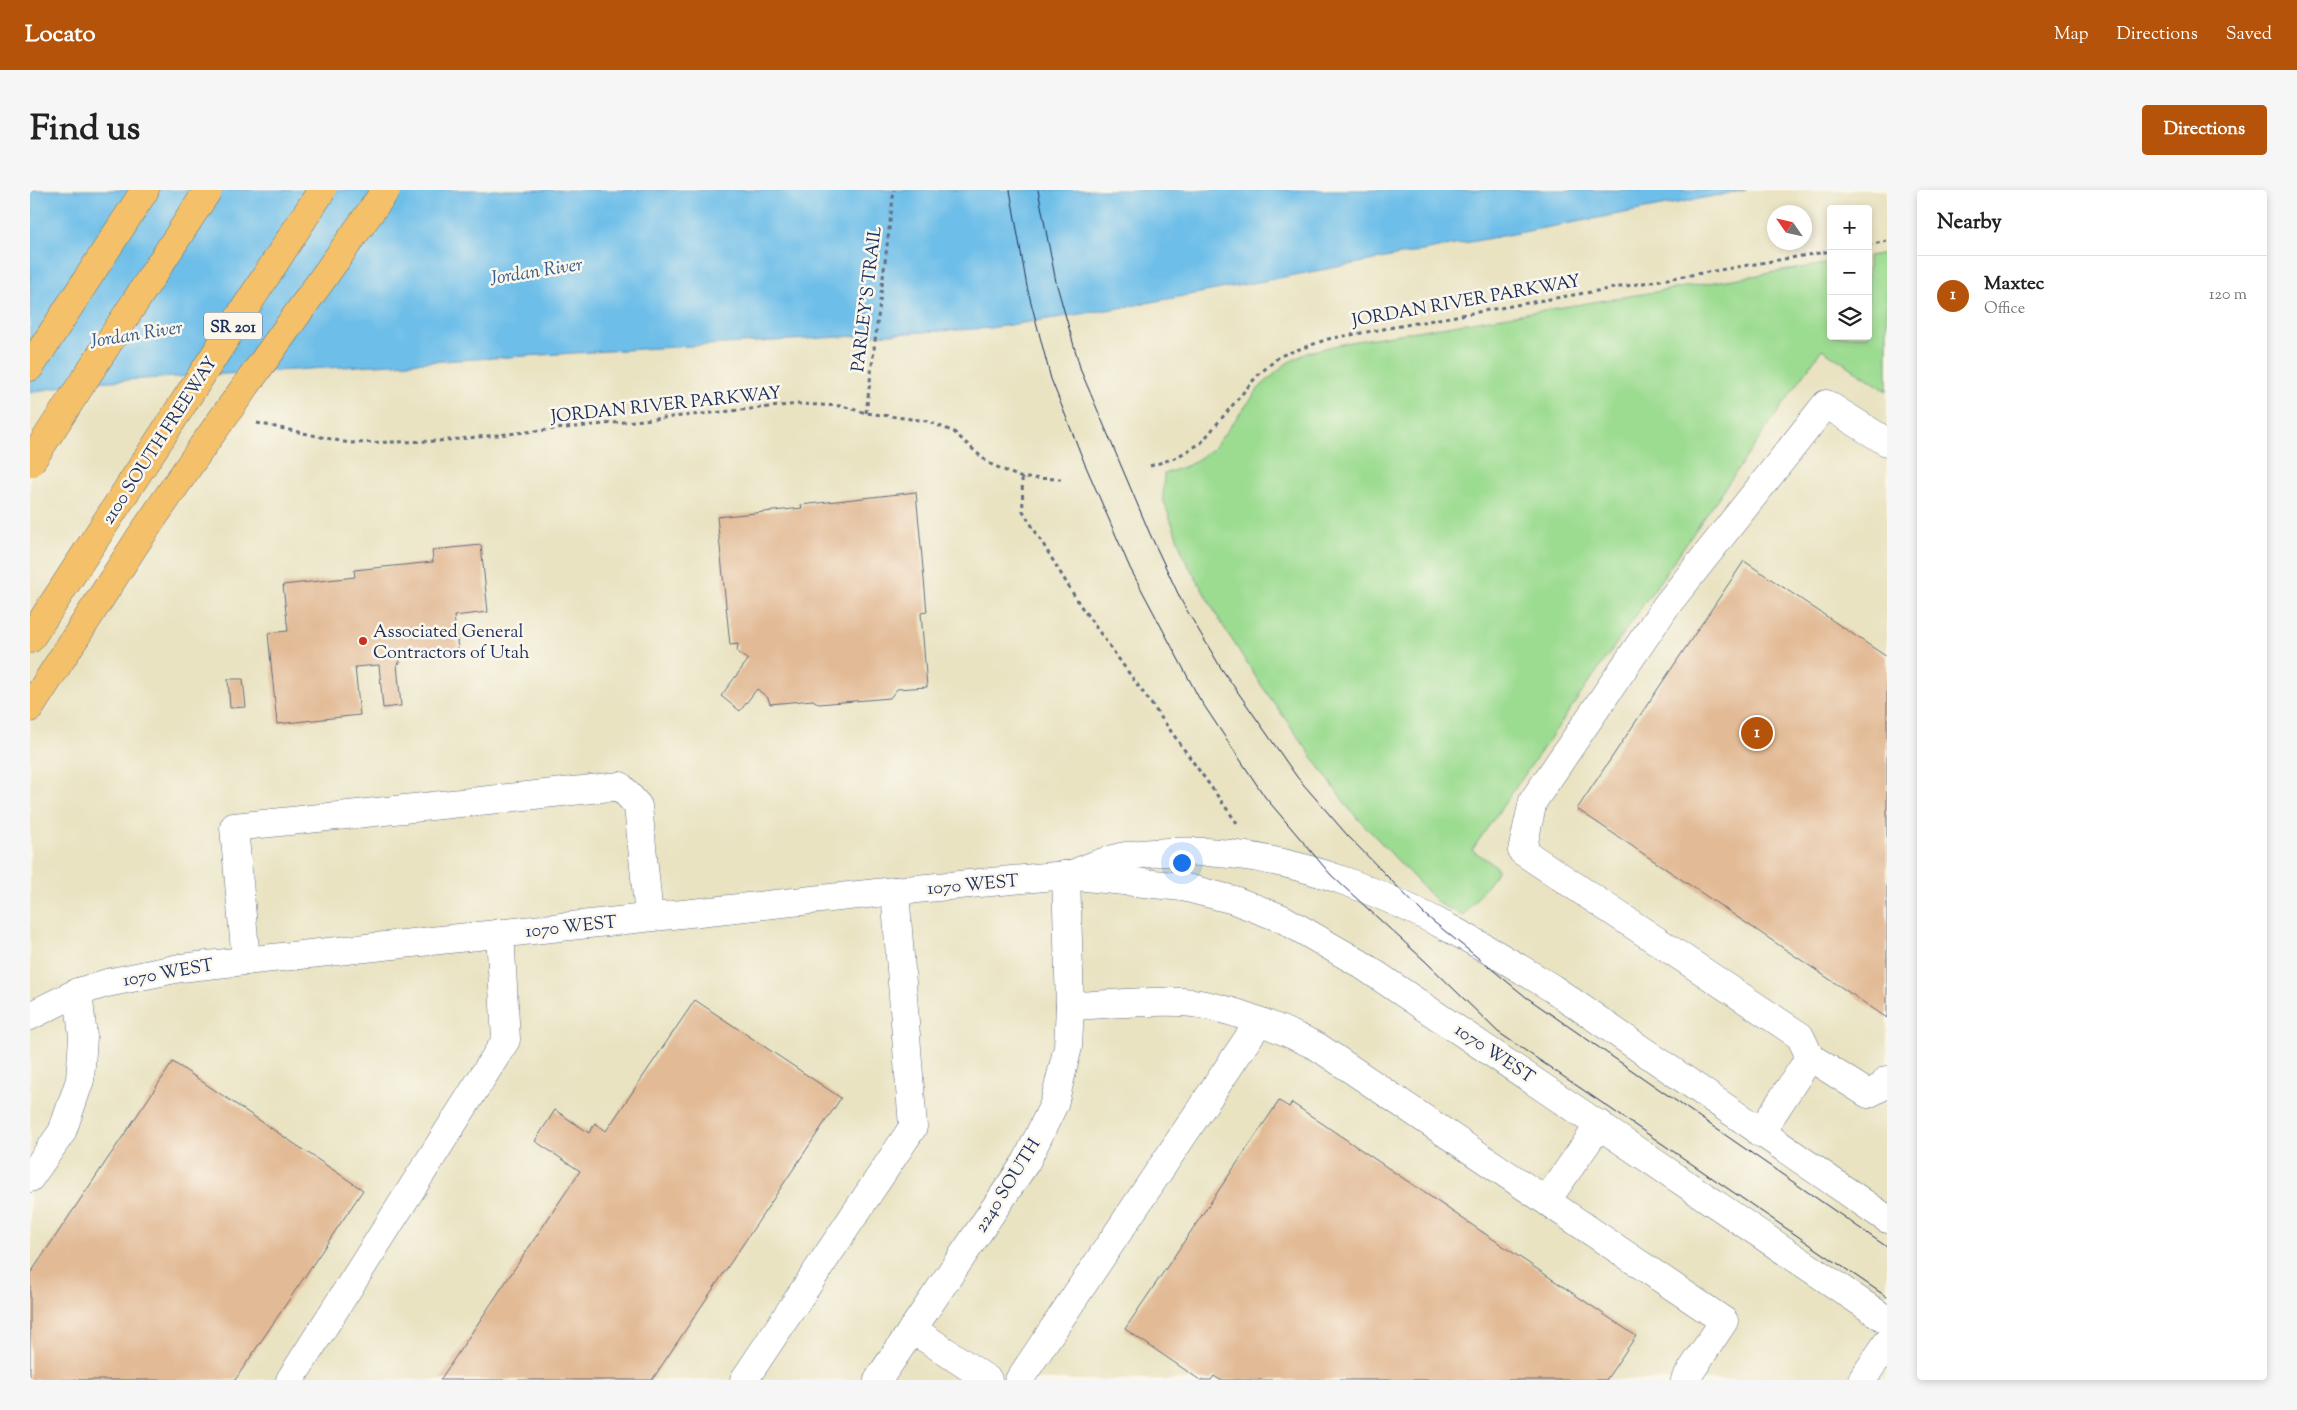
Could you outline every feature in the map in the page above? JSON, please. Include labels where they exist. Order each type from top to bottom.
[{"type":"highway","points":[[30,367],[144,190]]},
{"type":"highway","points":[[30,463],[208,190]]},
{"type":"highway","name":"2100 SOUTH FREEWAY","points":[[30,639],[322,190]]},
{"type":"highway","points":[[30,708],[138,540],[202,447],[386,190]]},
{"type":"street","points":[[1887,442],[1826,404],[1666,606],[1533,801],[1522,851],[1800,1036],[1810,1058],[1868,1094],[1883,1086],[1887,1080]]},
{"type":"street","points":[[246,961],[234,827],[620,786],[638,806],[649,917]]},
{"type":"street","name":"1070 WEST","points":[[1066,875],[1126,856],[1168,852],[1209,852],[1249,856],[1331,875],[1424,914],[1552,988],[1887,1219]]},
{"type":"street","name":"1070 WEST","points":[[30,1016],[78,992],[107,983],[180,968],[895,891],[1066,875],[1183,887],[1234,900],[1283,919],[1360,963],[1887,1320]]},
{"type":"street","name":"2240 SOUTH","points":[[878,1380],[1026,1162],[1054,1104],[1068,1047],[1070,1006],[1066,875]]},
{"type":"street","points":[[744,1380],[913,1127],[895,891]]},
{"type":"street","points":[[290,1380],[506,1040],[500,933]]},
{"type":"street","points":[[30,1178],[62,1132],[80,1080],[83,1037],[78,992]]},
{"type":"street","points":[[1070,1006],[1182,1002],[1215,1008],[1259,1022],[1288,1032],[1318,1047],[1724,1321],[1685,1380]]},
{"type":"street","points":[[1019,1380],[1259,1022]]},
{"type":"street","points":[[1760,1133],[1810,1058]]},
{"type":"street","points":[[1547,1200],[1600,1124]]},
{"type":"street","points":[[912,1329],[988,1380]]},
{"type":"street","points":[[1862,1380],[1887,1343]]},
{"type":"path","name":"PARLEY'S TRAIL","points":[[866,412],[870,367],[894,190]]},
{"type":"path","points":[[1872,244],[1887,241]]},
{"type":"path","name":"JORDAN RIVER PARKWAY","points":[[1150,466],[1175,458],[1201,442],[1258,376],[1280,356],[1328,339],[1827,252]]},
{"type":"path","name":"JORDAN RIVER PARKWAY","points":[[257,423],[349,443],[439,441],[799,404],[842,406],[866,412],[912,418],[941,426],[954,432],[988,462],[1022,478],[1061,479]]},
{"type":"path","points":[[1022,478],[1023,511],[1080,605],[1178,743],[1234,816],[1249,856]]},
{"type":"green space","points":[[1887,253],[1887,391],[1822,349],[1472,850],[1496,866],[1495,875],[1463,916],[1438,903],[1350,810],[1259,682],[1220,621],[1185,559],[1163,499],[1164,474],[1189,465],[1213,449],[1260,387],[1287,363],[1309,352],[1350,342],[1827,264],[1827,340],[1872,340],[1872,255]]},
{"type":"water","name":"Jordan River","points":[[30,190],[1746,190],[1120,308],[990,328],[77,383],[30,393]]},
{"type":"building","points":[[916,492],[927,612],[921,613],[927,687],[897,689],[890,698],[819,704],[813,700],[770,704],[768,698],[757,689],[740,711],[721,696],[748,660],[737,652],[738,644],[730,645],[717,517],[802,508],[801,505]]},
{"type":"building","name":"Associated General Contractors of Utah","points":[[481,545],[488,612],[454,616],[458,649],[399,655],[400,663],[397,664],[401,706],[383,708],[379,665],[355,667],[360,715],[277,724],[268,633],[288,631],[283,585],[355,577],[354,570],[433,562],[432,550]]},
{"type":"building","points":[[1744,561],[1887,657],[1887,1018],[1577,809]]},
{"type":"building","points":[[228,679],[243,679],[246,707],[230,708]]},
{"type":"building","points":[[695,1000],[841,1098],[652,1380],[440,1380],[580,1171],[535,1141],[555,1110],[589,1133],[595,1123],[606,1131]]},
{"type":"building","points":[[173,1062],[363,1190],[235,1380],[30,1380],[30,1274]]},
{"type":"building","points":[[1279,1101],[1289,1107],[1292,1103],[1636,1336],[1606,1380],[1220,1380],[1214,1376],[1211,1380],[1200,1380],[1125,1329]]},
{"type":"tram line","points":[[1010,190],[1027,287],[1051,379],[1084,462],[1130,568],[1199,698],[1265,797],[1331,875],[1425,961],[1498,1032],[1887,1297]]},
{"type":"tram line","points":[[1038,190],[1056,282],[1081,371],[1150,534],[1182,602],[1221,668],[1297,777],[1348,836],[1424,914],[1526,997],[1887,1247]]},
{"type":"place","name":"Associated General Contractors of Utah","points":[[363,641]]},
{"type":"place","name":"Maxtec","points":[[1757,733]]}]
